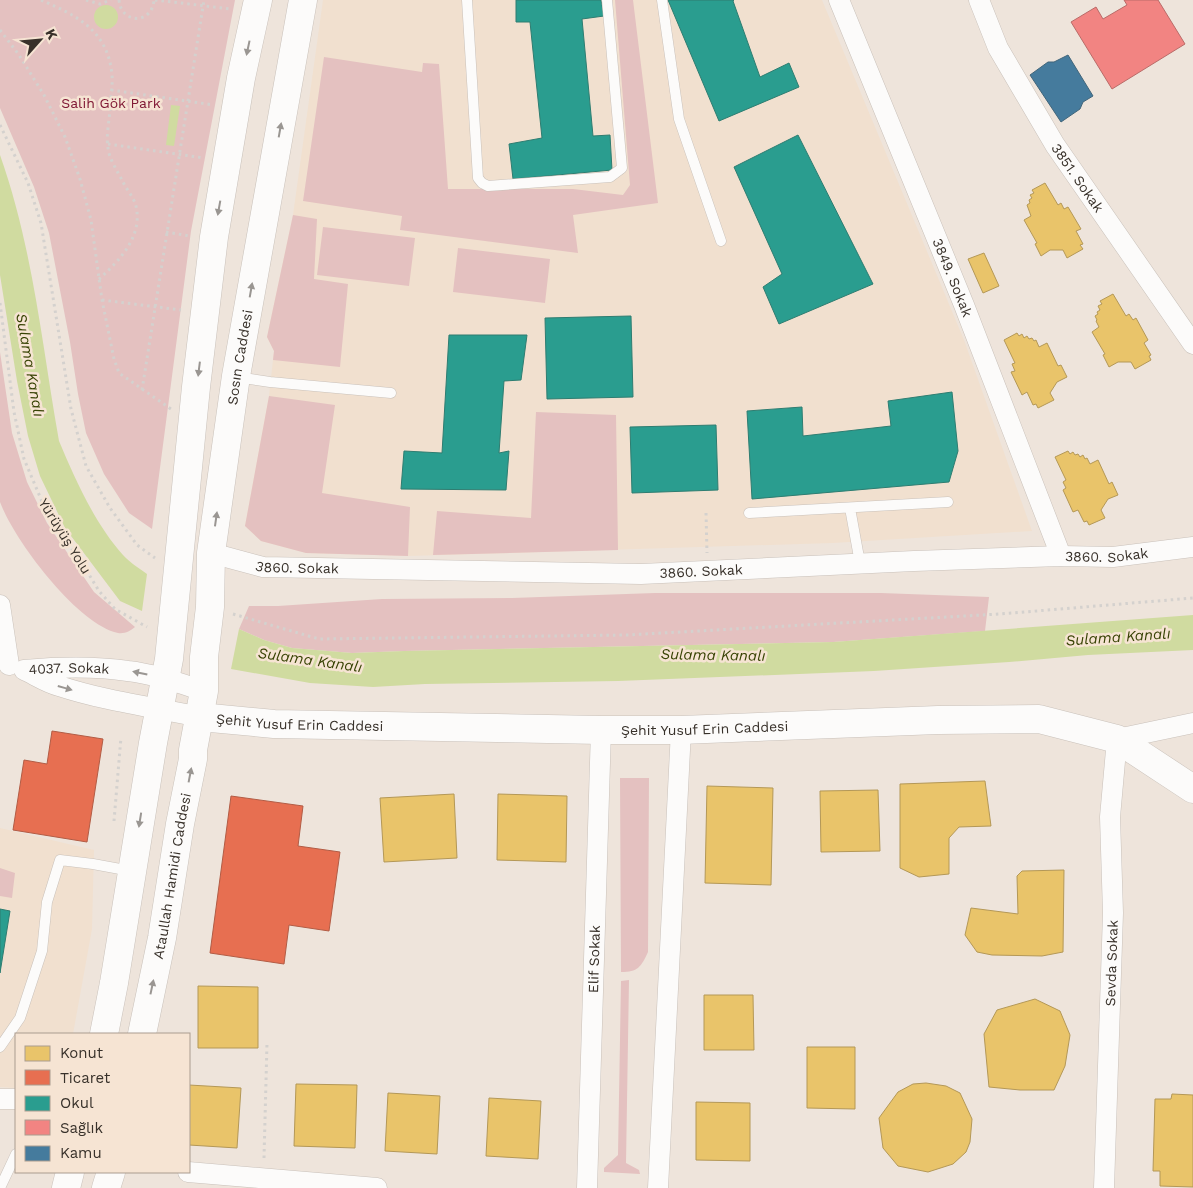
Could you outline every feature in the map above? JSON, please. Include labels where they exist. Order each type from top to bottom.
[{"type":"street","name":"Sosın Caddesi","points":[[202,704],[204,657],[210,614],[211,553],[236,376],[303,0]]},
{"type":"street","name":"3849. Sokak","points":[[839,0],[964,305],[1061,556]]},
{"type":"street","name":"3851. Sokak","points":[[980,0],[998,48],[1055,145],[1193,344]]},
{"type":"street","points":[[104,1033],[165,679],[178,584],[196,387],[214,237],[241,78],[249,5]]},
{"type":"street","name":"3860. Sokak","points":[[211,553],[263,567],[641,574],[860,563],[1061,556],[1113,557],[1193,547]]},
{"type":"street","points":[[0,605],[11,666]]},
{"type":"street","name":"4037. Sokak","points":[[11,666],[129,671],[165,679],[202,704]]},
{"type":"street","name":"4037. Sokak","points":[[11,666],[57,686],[114,702],[160,708],[202,704]]},
{"type":"street","name":"Şehit Yusuf Erin Caddesi","points":[[202,704],[274,724],[601,730],[680,730],[948,720],[1039,719],[1117,739],[1193,789]]},
{"type":"street","name":"Ataullah Hamidi Caddesi","points":[[142,1033],[162,938],[202,704]]},
{"type":"street","points":[[1117,739],[1193,723]]},
{"type":"street","name":"Elif Sokak","points":[[587,1188],[601,730]]},
{"type":"street","points":[[658,1188],[680,730]]},
{"type":"street","name":"Sevda Sokak","points":[[1104,1188],[1113,913],[1110,817],[1117,739]]},
{"type":"street","points":[[0,1099],[15,1099]]},
{"type":"street","points":[[190,1172],[377,1188]]},
{"type":"street","points":[[66,1188],[70,1173]]},
{"type":"street","points":[[106,1188],[111,1173]]},
{"type":"lane","points":[[467,0],[478,178],[488,186],[610,178],[622,168],[607,0]]},
{"type":"lane","points":[[662,0],[679,119],[721,240]]},
{"type":"lane","points":[[236,376],[270,382],[391,393]]},
{"type":"lane","points":[[749,513],[948,502]]},
{"type":"lane","points":[[850,508],[860,563]]},
{"type":"lane","points":[[0,1047],[20,1018],[42,951],[47,902],[60,860],[132,871]]},
{"type":"lane","points":[[0,1188],[15,1156]]},
{"type":"path","points":[[41,0],[81,20],[95,32],[103,43],[112,76],[108,144],[117,170],[135,204],[137,218],[135,233],[128,248],[114,266],[98,280]]},
{"type":"path","points":[[86,0],[91,3],[100,4],[111,0]]},
{"type":"path","points":[[119,0],[122,11],[131,18],[147,15],[151,11],[154,0],[203,7],[249,5]]},
{"type":"path","points":[[142,390],[204,0]]},
{"type":"path","points":[[0,30],[19,55],[44,95],[65,137],[80,179],[91,220],[98,280],[114,359],[120,373],[174,411]]},
{"type":"path","points":[[111,90],[221,106]]},
{"type":"path","points":[[0,125],[28,183],[41,223],[71,410],[86,466],[110,508],[137,545],[160,562]]},
{"type":"path","points":[[108,144],[211,160]]},
{"type":"path","points":[[166,232],[198,237]]},
{"type":"path","points":[[102,300],[186,311]]},
{"type":"path","name":"Yürüyüş Yolu","points":[[0,303],[16,421],[24,459],[39,495],[55,524],[99,591],[115,609],[147,627]]},
{"type":"path","points":[[706,513],[707,571]]},
{"type":"path","points":[[210,614],[319,639],[627,634],[1000,614],[1193,598]]},
{"type":"path","points":[[263,1178],[267,1043]]},
{"type":"shaded area","points":[[323,0],[822,0],[964,340],[1032,531],[833,543],[408,556],[306,553],[261,541],[245,526],[269,396],[274,351],[267,337],[293,215]]},
{"type":"shaded area","points":[[0,828],[94,850],[92,929],[73,1033],[15,1033],[15,1088],[0,1087]]},
{"type":"green space","name":"Salih Gök Park","points":[[0,0],[235,0],[191,231],[152,529],[129,513],[104,474],[86,433],[49,233],[34,187],[0,108]]},
{"type":"green space","points":[[615,0],[633,0],[658,203],[573,215],[578,253],[400,230],[402,216],[303,201],[324,57],[422,72],[423,63],[439,64],[448,189],[573,189],[623,195],[630,185]]},
{"type":"green space","points":[[293,215],[317,219],[314,279],[348,284],[340,367],[273,360],[274,351],[267,337]]},
{"type":"green space","points":[[323,227],[415,238],[409,286],[317,275]]},
{"type":"green space","points":[[458,248],[550,259],[545,303],[453,292]]},
{"type":"green space","points":[[0,352],[12,433],[27,482],[47,523],[94,592],[135,627],[127,632],[118,633],[102,626],[84,614],[66,598],[33,558],[7,518],[0,502]]},
{"type":"green space","points":[[269,396],[335,405],[322,493],[410,507],[408,556],[306,553],[261,541],[245,526]]},
{"type":"green space","points":[[536,412],[616,415],[618,550],[433,555],[437,511],[531,518]]},
{"type":"green space","points":[[655,593],[881,593],[989,597],[985,631],[833,642],[352,653],[292,648],[264,640],[239,629],[249,606],[278,606],[382,599],[512,598]]},
{"type":"green space","points":[[620,778],[649,778],[648,952],[638,968],[621,972]]},
{"type":"green space","points":[[0,868],[15,873],[12,898],[0,896]]},
{"type":"green space","points":[[629,980],[626,1163],[639,1170],[640,1174],[604,1172],[604,1168],[618,1155],[621,981]]},
{"type":"water","points":[[106,5],[115,8],[118,17],[115,26],[106,29],[97,26],[94,17],[97,8]]},
{"type":"water","points":[[171,105],[180,106],[174,146],[166,145]]},
{"type":"water","name":"Sulama Kanalı","points":[[0,155],[21,225],[29,261],[59,441],[79,486],[103,529],[125,558],[147,574],[142,611],[120,601],[65,528],[40,476],[28,436],[17,381],[0,275]]},
{"type":"water","name":"Sulama Kanalı","points":[[1193,615],[1193,650],[1088,655],[874,671],[618,681],[425,684],[373,687],[310,683],[231,669],[239,629],[264,640],[292,648],[352,653],[833,642]]},
{"type":"building: Konut","points":[[1045,183],[1058,205],[1061,203],[1064,209],[1068,207],[1081,229],[1076,231],[1083,244],[1080,245],[1083,249],[1067,258],[1063,250],[1050,250],[1041,256],[1035,244],[1037,243],[1024,220],[1031,216],[1027,205],[1032,198],[1030,195],[1034,193],[1032,190]]},
{"type":"building: Konut","points":[[984,253],[999,286],[983,293],[968,259]]},
{"type":"building: Konut","points":[[1113,294],[1126,316],[1129,314],[1133,320],[1136,318],[1148,340],[1144,343],[1151,355],[1149,356],[1151,360],[1135,369],[1131,362],[1118,362],[1109,367],[1103,355],[1105,354],[1092,332],[1099,327],[1095,316],[1100,310],[1098,306],[1102,304],[1100,301]]},
{"type":"building: Konut","points":[[1017,333],[1019,336],[1022,334],[1024,338],[1027,336],[1029,339],[1036,340],[1039,347],[1047,343],[1058,366],[1061,365],[1067,377],[1057,382],[1050,393],[1054,400],[1038,408],[1036,404],[1033,405],[1027,392],[1022,395],[1011,372],[1015,371],[1012,364],[1015,363],[1004,340]]},
{"type":"building: Konut","points":[[1068,451],[1070,454],[1073,452],[1075,455],[1078,454],[1080,457],[1083,455],[1090,464],[1098,460],[1109,484],[1112,482],[1118,495],[1108,499],[1101,510],[1105,518],[1089,525],[1087,521],[1084,522],[1078,510],[1073,512],[1063,490],[1066,488],[1063,482],[1066,480],[1055,457]]},
{"type":"building: Konut","points":[[985,781],[991,826],[959,827],[949,838],[949,874],[919,877],[900,868],[900,784]]},
{"type":"building: Konut","points":[[707,786],[773,788],[771,885],[705,883]]},
{"type":"building: Konut","points":[[878,790],[880,851],[821,852],[820,791]]},
{"type":"building: Konut","points":[[454,794],[457,858],[384,862],[380,798]]},
{"type":"building: Konut","points":[[498,794],[567,796],[566,862],[497,860]]},
{"type":"building: Konut","points":[[1064,870],[1063,952],[1042,956],[992,955],[977,952],[965,935],[971,908],[1018,914],[1017,876],[1022,871]]},
{"type":"building: Konut","points":[[198,986],[258,987],[258,1048],[198,1048]]},
{"type":"building: Konut","points":[[704,995],[753,995],[754,1050],[704,1050]]},
{"type":"building: Konut","points":[[1035,999],[1060,1011],[1070,1035],[1065,1066],[1054,1090],[1020,1090],[989,1087],[984,1034],[997,1010]]},
{"type":"building: Konut","points":[[807,1047],[855,1047],[855,1109],[807,1108]]},
{"type":"building: Konut","points":[[926,1083],[946,1086],[960,1093],[972,1119],[970,1142],[966,1152],[953,1164],[928,1172],[898,1166],[883,1148],[879,1118],[898,1092],[913,1084]]},
{"type":"building: Konut","points":[[296,1084],[357,1085],[355,1148],[294,1146]]},
{"type":"building: Konut","points":[[190,1085],[241,1088],[237,1148],[190,1145]]},
{"type":"building: Konut","points":[[388,1093],[440,1096],[437,1154],[385,1151]]},
{"type":"building: Konut","points":[[1172,1094],[1193,1095],[1193,1187],[1160,1186],[1160,1171],[1153,1171],[1155,1099],[1171,1099]]},
{"type":"building: Konut","points":[[489,1098],[541,1101],[538,1159],[486,1156]]},
{"type":"building: Konut","points":[[696,1102],[750,1103],[750,1161],[696,1160]]},
{"type":"building: Ticaret","points":[[52,731],[103,739],[87,842],[13,830],[24,760],[47,764]]},
{"type":"building: Ticaret","points":[[231,796],[303,806],[298,846],[340,852],[329,931],[289,925],[284,964],[210,953]]},
{"type":"building: Okul","points":[[516,0],[601,0],[604,16],[582,19],[593,136],[610,135],[612,170],[513,179],[509,144],[542,138],[530,22],[516,22]]},
{"type":"building: Okul","points":[[668,0],[734,0],[760,77],[789,63],[799,87],[719,121]]},
{"type":"building: Okul","points":[[798,135],[873,284],[779,324],[763,287],[782,274],[734,167]]},
{"type":"building: Okul","points":[[631,316],[633,397],[547,399],[545,318]]},
{"type":"building: Okul","points":[[449,335],[527,335],[521,380],[504,381],[499,453],[509,451],[506,490],[401,489],[404,451],[442,453]]},
{"type":"building: Okul","points":[[952,392],[958,451],[949,482],[752,499],[747,411],[802,407],[803,436],[891,426],[888,401]]},
{"type":"building: Okul","points":[[716,425],[718,490],[632,493],[630,427]]},
{"type":"building: Okul","points":[[0,909],[10,911],[0,973]]},
{"type":"building: Sağlık","points":[[1124,0],[1158,0],[1185,44],[1112,89],[1071,22],[1096,7],[1103,19],[1127,5]]},
{"type":"building: Kamu","points":[[1068,55],[1093,96],[1083,102],[1080,109],[1061,122],[1030,75],[1048,62],[1054,62]]}]
